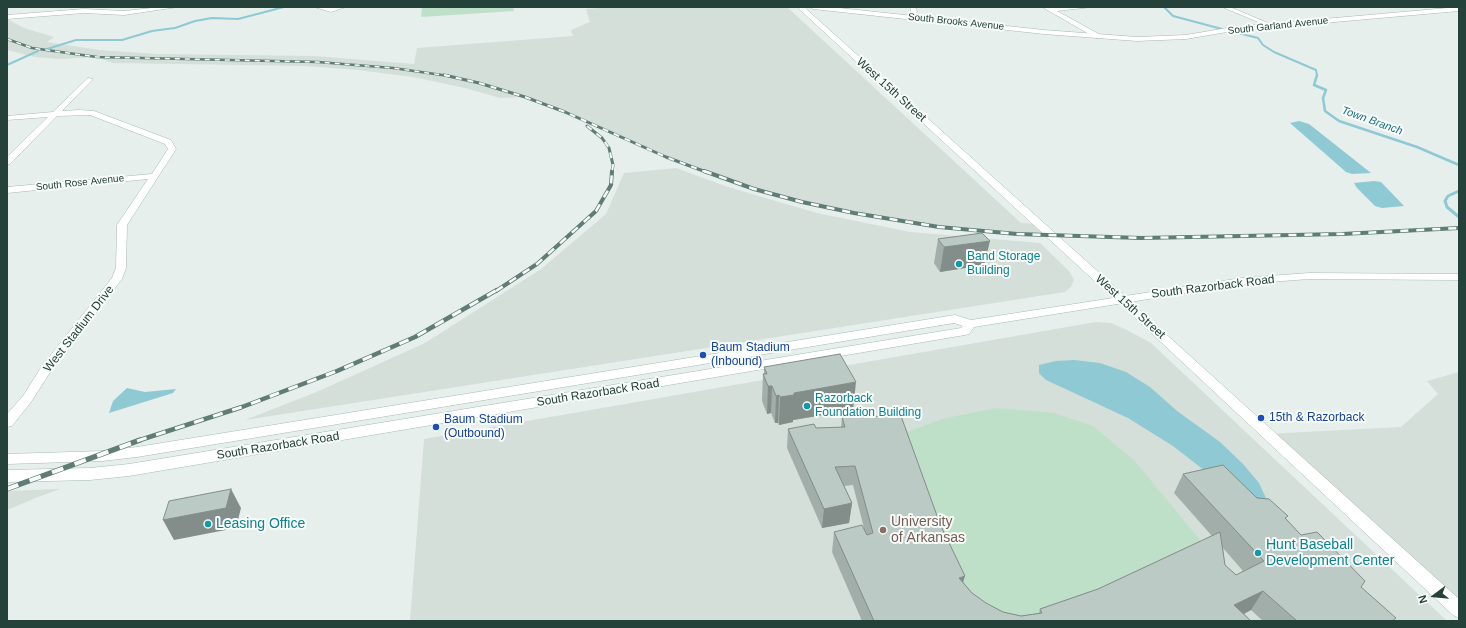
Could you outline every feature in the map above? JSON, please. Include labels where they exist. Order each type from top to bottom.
[{"type":"main road","name":"West 15th Street","points":[[800,7],[1122,300],[1459,610]]},
{"type":"main road","name":"South Brooks Avenue","points":[[813,7],[1098,37]]},
{"type":"main road","name":"South Garland Avenue","points":[[1098,37],[1171,38],[1272,26],[1459,9]]},
{"type":"main road","name":"South Razorback Road","points":[[7,459],[102,456],[138,452],[955,319],[970,324],[1219,284],[1309,276],[1459,277]]},
{"type":"main road","name":"South Razorback Road","points":[[7,476],[90,474],[137,468],[965,331],[970,324]]},
{"type":"street","points":[[7,12],[71,8],[127,11],[166,7]]},
{"type":"street","points":[[7,16],[84,11],[128,13],[175,7]]},
{"type":"street","points":[[318,7],[331,10],[343,7]]},
{"type":"street","points":[[910,17],[914,12],[913,7]]},
{"type":"street","points":[[1045,7],[1096,34],[1098,37]]},
{"type":"street","points":[[1051,10],[1089,7]]},
{"type":"street","points":[[1225,7],[1272,26]]},
{"type":"street","points":[[7,162],[90,80]]},
{"type":"street","name":"West Stadium Drive","points":[[7,424],[27,400],[46,369],[117,279],[121,268],[122,225],[172,148],[168,142],[91,113],[56,114]]},
{"type":"street","points":[[7,118],[56,114]]},
{"type":"street","name":"South Rose Avenue","points":[[7,190],[154,176]]},
{"type":"shaded area","points":[[615,7],[787,7],[1021,223],[1039,224],[1052,236],[939,227],[802,202],[706,173],[525,97],[500,98],[465,88],[413,77],[358,70],[305,66],[113,63],[97,57],[61,59],[35,57],[7,50],[7,19],[24,28],[54,37],[47,42],[99,50],[158,54],[315,56],[414,64],[417,48],[573,36],[571,30],[590,22],[586,9]]},
{"type":"shaded area","points":[[676,168],[728,187],[817,213],[910,232],[1040,243],[1069,271],[1074,280],[1071,287],[1065,292],[245,420],[319,391],[425,343],[541,269],[606,214],[624,173]]},
{"type":"shaded area","name":"University of Arkansas","points":[[1096,322],[1111,323],[1151,343],[1447,621],[410,621],[424,439]]},
{"type":"shaded area","points":[[1459,372],[1459,610],[1266,434],[1401,427],[1438,394],[1427,381]]},
{"type":"shaded area","points":[[60,489],[38,497],[7,510],[7,491]]},
{"type":"green space","points":[[422,7],[513,7],[514,11],[421,17]]},
{"type":"green space","points":[[996,408],[1054,413],[1093,426],[1134,460],[1210,552],[1090,609],[978,621],[898,435],[946,418]]},
{"type":"water","points":[[1299,121],[1309,124],[1371,173],[1352,174],[1346,172],[1290,123]]},
{"type":"water","points":[[1374,181],[1381,182],[1404,206],[1382,208],[1375,206],[1354,183]]},
{"type":"water","points":[[1074,360],[1100,363],[1126,372],[1150,387],[1177,411],[1220,442],[1243,464],[1259,483],[1270,507],[1209,474],[1173,446],[1128,418],[1046,380],[1039,373],[1039,365],[1056,361]]},
{"type":"water","points":[[127,388],[145,392],[176,389],[173,393],[109,413],[113,401]]},
{"type":"building","points":[[982,233],[990,241],[944,247],[938,239]]},
{"type":"building","points":[[840,354],[856,382],[794,393],[794,395],[780,397],[779,395],[776,396],[772,386],[768,386],[763,374],[767,374],[764,367]]},
{"type":"building","points":[[901,416],[940,524],[965,576],[959,578],[972,593],[986,603],[1003,612],[1021,616],[1042,613],[1040,609],[1098,589],[1220,532],[1225,565],[1236,575],[1264,561],[1183,474],[1223,465],[1257,498],[1269,499],[1288,516],[1285,518],[1301,535],[1317,532],[1365,581],[1361,587],[1396,618],[1392,621],[1297,621],[1263,591],[1234,605],[1251,621],[874,621],[834,532],[862,525],[867,535],[873,533],[855,466],[835,467],[852,503],[824,509],[788,429],[814,424],[816,428],[845,427],[842,417]]},
{"type":"building","points":[[231,489],[226,508],[163,520],[169,501]]},
{"type":"waterway","points":[[47,49],[76,40],[122,40],[152,31],[175,28],[195,21],[212,18],[238,19],[284,7]]},
{"type":"waterway","name":"Town Branch","points":[[1164,7],[1173,16],[1222,29]]},
{"type":"waterway","name":"Town Branch","points":[[1230,31],[1258,38],[1263,45],[1274,52],[1316,70],[1317,75]]},
{"type":"waterway","points":[[7,65],[38,51]]},
{"type":"waterway","name":"Town Branch","points":[[1317,75],[1314,85],[1326,90],[1323,98],[1325,111],[1339,121],[1417,147],[1459,165]]},
{"type":"waterway","name":"Town Branch","points":[[1459,191],[1448,196],[1445,201],[1447,207],[1459,217]]},
{"type":"railway","points":[[7,39],[32,48],[97,57],[318,62],[393,68],[447,76]]},
{"type":"railway","points":[[447,76],[479,83],[525,97],[565,112],[666,157],[706,172]]},
{"type":"railway","points":[[587,126],[602,138],[609,148],[613,165],[612,172]]},
{"type":"railway","points":[[496,291],[537,264],[596,211],[611,185],[612,171]]},
{"type":"railway","points":[[704,171],[754,189],[802,202],[854,213],[939,227],[1017,234],[1141,238],[1342,234],[1459,228]]},
{"type":"railway","points":[[139,440],[242,407],[337,371],[415,337],[497,290]]},
{"type":"railway","points":[[7,489],[139,440]]},
{"type":"place","name":"Band Storage Building","points":[[959,264]]},
{"type":"place","name":"Baum Stadium (Inbound)","points":[[703,355]]},
{"type":"place","name":"Razorback Foundation Building","points":[[807,406]]},
{"type":"place","name":"15th & Razorback","points":[[1261,418]]},
{"type":"place","name":"Baum Stadium (Outbound)","points":[[436,427]]},
{"type":"place","name":"Leasing Office","points":[[208,524]]},
{"type":"place","name":"University of Arkansas","points":[[883,530]]},
{"type":"place","name":"Hunt Baseball Development Center","points":[[1258,553]]}]
